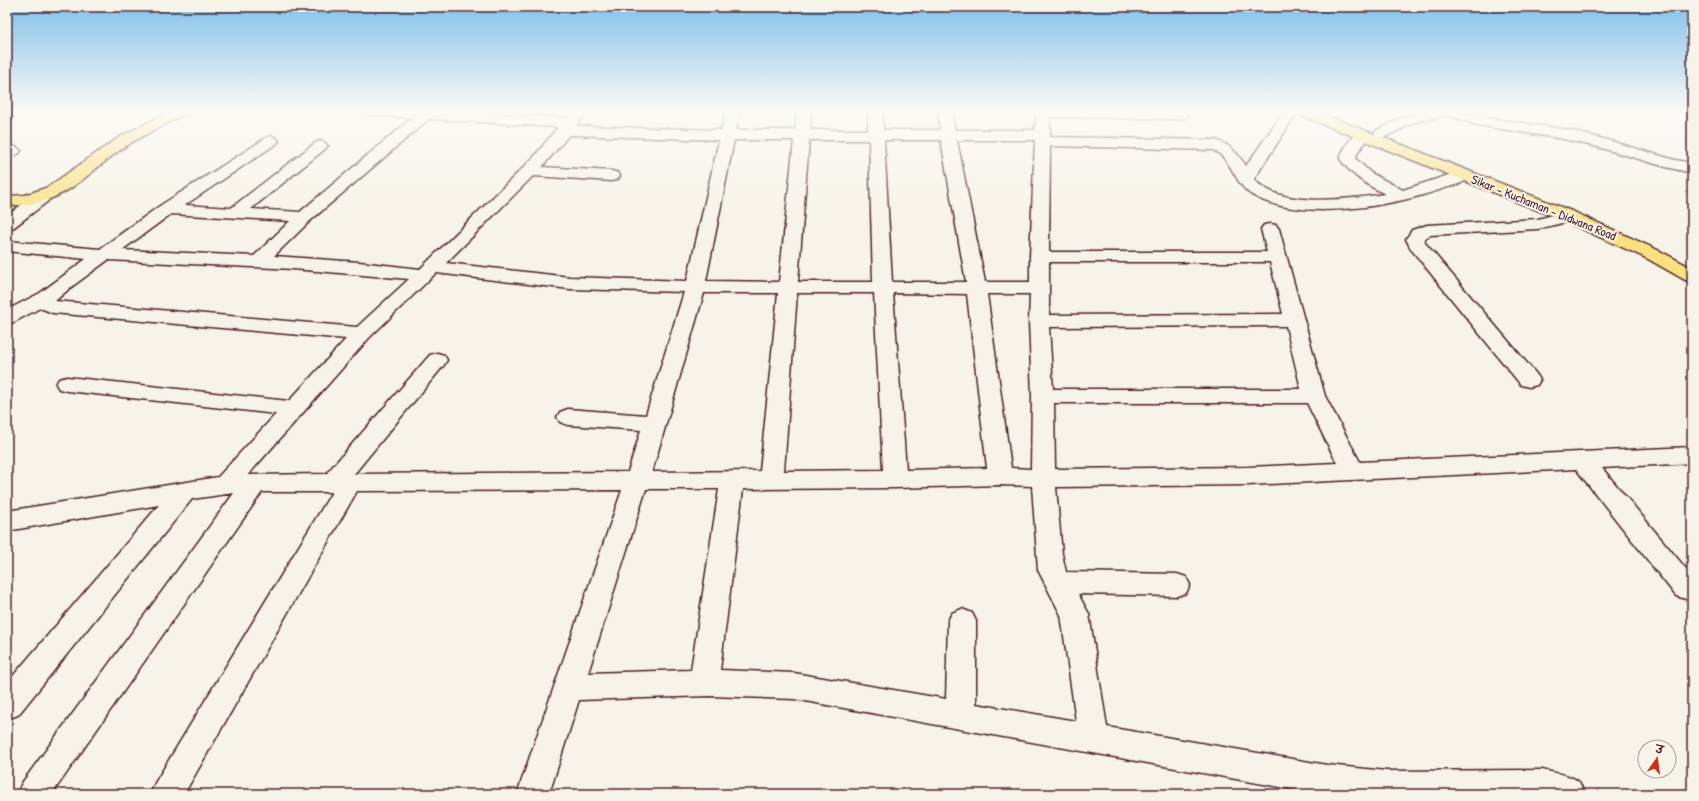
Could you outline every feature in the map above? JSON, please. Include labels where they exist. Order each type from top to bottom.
[{"type":"main road","points":[[7,201],[31,200],[42,197],[69,182],[112,148]]},
{"type":"main road","name":"Sikar - Kuchaman - Didwana Road","points":[[1397,148],[1568,216],[1654,255],[1692,276]]},
{"type":"main road","name":"Sikar - Kuchaman - Didwana Road","points":[[1422,148],[1570,205],[1624,228],[1692,262]]},
{"type":"street","points":[[7,318],[47,297],[167,209],[260,148]]},
{"type":"street","points":[[234,214],[317,148]]},
{"type":"street","points":[[259,262],[304,217],[384,148]]},
{"type":"street","points":[[225,485],[362,334],[529,171],[548,148]]},
{"type":"street","points":[[533,794],[655,423],[695,287],[711,219],[724,148]]},
{"type":"street","points":[[771,480],[802,148]]},
{"type":"street","points":[[877,148],[882,288],[895,479]]},
{"type":"street","points":[[950,148],[976,286],[990,381],[1000,476]]},
{"type":"street","points":[[1042,148],[1039,321],[1042,396],[1042,478],[1051,570],[1075,614],[1094,739]]},
{"type":"street","points":[[1223,148],[1255,190],[1269,197],[1289,202],[1312,204],[1366,202],[1402,196],[1464,175]]},
{"type":"street","points":[[1246,178],[1266,148]]},
{"type":"street","points":[[1353,148],[1349,153],[1348,159],[1354,168],[1366,178],[1402,196]]},
{"type":"street","points":[[1620,148],[1672,164],[1692,168]]},
{"type":"street","points":[[529,171],[612,176]]},
{"type":"street","points":[[7,224],[42,197]]},
{"type":"street","points":[[167,209],[304,217]]},
{"type":"street","points":[[1529,380],[1417,245],[1415,239],[1418,234],[1427,230],[1538,224],[1568,216]]},
{"type":"street","points":[[1270,229],[1314,396],[1353,472]]},
{"type":"street","points":[[7,246],[106,255],[354,266],[570,283],[695,287],[882,288],[976,286],[1039,288]]},
{"type":"street","points":[[1039,258],[1277,257]]},
{"type":"street","points":[[47,297],[45,303],[53,306],[362,334]]},
{"type":"street","points":[[1039,321],[1295,320]]},
{"type":"street","points":[[166,794],[341,483],[437,360]]},
{"type":"street","points":[[67,384],[294,409]]},
{"type":"street","points":[[1042,396],[1314,396]]},
{"type":"street","points":[[568,417],[655,423]]},
{"type":"street","points":[[7,521],[185,491],[225,485],[255,483],[895,479],[1000,476],[1042,478],[1248,476],[1583,461],[1688,460]]},
{"type":"street","points":[[1583,461],[1686,588]]},
{"type":"street","points":[[703,684],[732,480]]},
{"type":"street","points":[[33,794],[255,483]]},
{"type":"street","points":[[7,705],[185,491]]},
{"type":"street","points":[[1057,583],[1177,585]]},
{"type":"street","points":[[961,716],[962,621]]},
{"type":"street","points":[[569,687],[761,683],[794,686],[1328,780],[1417,790],[1542,786],[1563,791],[1568,794]]}]
